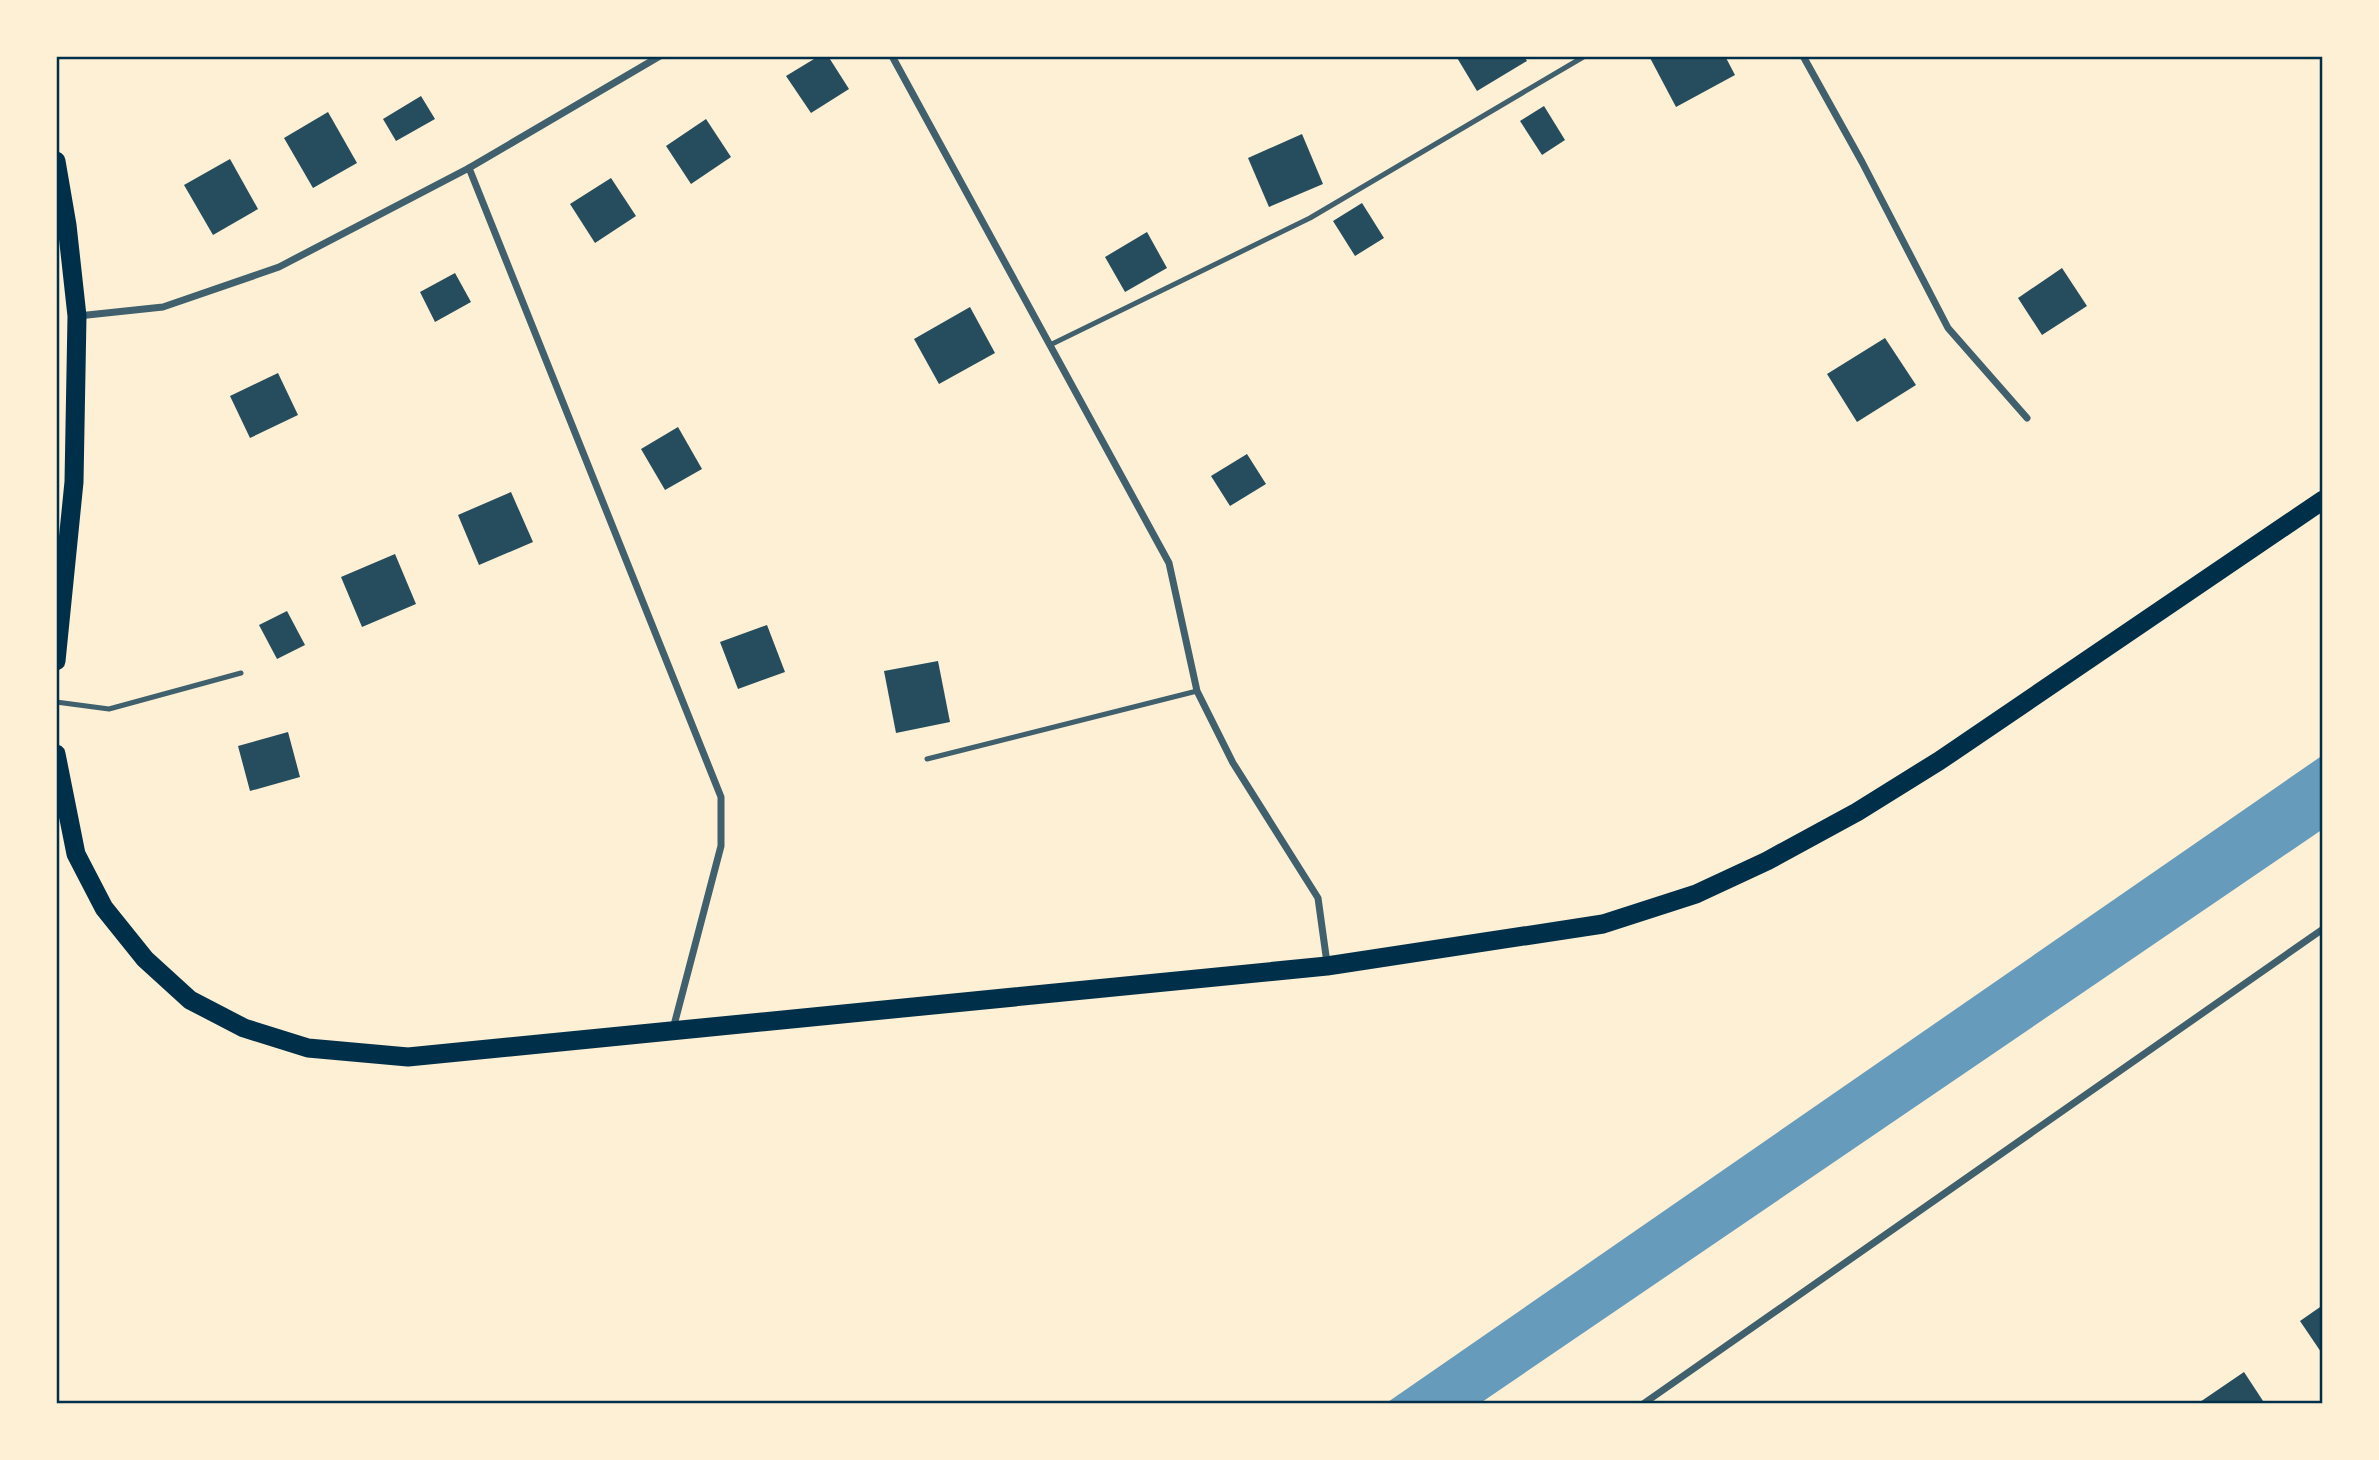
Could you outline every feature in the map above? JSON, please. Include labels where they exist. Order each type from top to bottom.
[{"type":"highway","points":[[56,161],[67,225],[77,316],[74,482],[56,661]]},
{"type":"highway","points":[[56,754],[76,854],[104,908],[145,959],[190,1000],[244,1028],[308,1048],[408,1057],[1327,966],[1603,924],[1696,894],[1857,812],[1939,761],[2323,500]]},
{"type":"street","points":[[77,316],[163,307],[279,267],[469,168],[660,56]]},
{"type":"street","points":[[892,56],[1169,563],[1198,691],[1233,763],[1318,898],[1327,966]]},
{"type":"street","points":[[1802,56],[1863,162],[1948,328],[2027,418]]},
{"type":"street","points":[[469,168],[721,796],[721,846],[672,1031]]},
{"type":"street","points":[[1643,1404],[2323,929]]},
{"type":"lane","points":[[1050,345],[1310,218],[1585,56]]},
{"type":"lane","points":[[56,702],[110,709],[241,673]]},
{"type":"lane","points":[[927,759],[1198,691]]},
{"type":"water","points":[[2323,755],[2323,829],[1479,1404],[1385,1404]]},
{"type":"building","points":[[819,56],[828,56],[849,89],[811,113],[786,76]]},
{"type":"building","points":[[1456,56],[1524,56],[1527,61],[1477,91]]},
{"type":"building","points":[[1649,56],[1725,56],[1735,75],[1676,107]]},
{"type":"building","points":[[421,96],[435,119],[396,141],[383,119]]},
{"type":"building","points":[[1544,106],[1565,140],[1542,155],[1520,121]]},
{"type":"building","points":[[328,112],[357,163],[313,188],[284,138]]},
{"type":"building","points":[[706,119],[731,157],[691,184],[666,146]]},
{"type":"building","points":[[1302,134],[1323,184],[1269,207],[1248,158]]},
{"type":"building","points":[[230,159],[258,209],[213,235],[184,185]]},
{"type":"building","points":[[611,178],[636,216],[595,243],[570,204]]},
{"type":"building","points":[[1362,203],[1384,238],[1355,256],[1333,221]]},
{"type":"building","points":[[1147,232],[1167,268],[1125,292],[1105,257]]},
{"type":"building","points":[[2062,268],[2087,306],[2042,335],[2018,298]]},
{"type":"building","points":[[455,273],[471,302],[435,322],[420,292]]},
{"type":"building","points":[[970,307],[995,353],[939,384],[914,339]]},
{"type":"building","points":[[1885,338],[1916,385],[1857,422],[1827,374]]},
{"type":"building","points":[[278,373],[298,415],[250,438],[230,396]]},
{"type":"building","points":[[678,427],[702,469],[665,490],[641,449]]},
{"type":"building","points":[[1247,454],[1266,484],[1230,506],[1211,476]]},
{"type":"building","points":[[511,492],[533,542],[479,565],[458,515]]},
{"type":"building","points":[[395,554],[416,604],[362,627],[341,577]]},
{"type":"building","points":[[287,611],[305,645],[277,659],[259,625]]},
{"type":"building","points":[[767,625],[785,672],[738,689],[720,642]]},
{"type":"building","points":[[938,661],[950,722],[896,733],[884,671]]},
{"type":"building","points":[[288,732],[300,777],[250,791],[238,746]]},
{"type":"building","points":[[2323,1305],[2323,1355],[2300,1321]]},
{"type":"building","points":[[2244,1372],[2265,1404],[2197,1404]]}]
